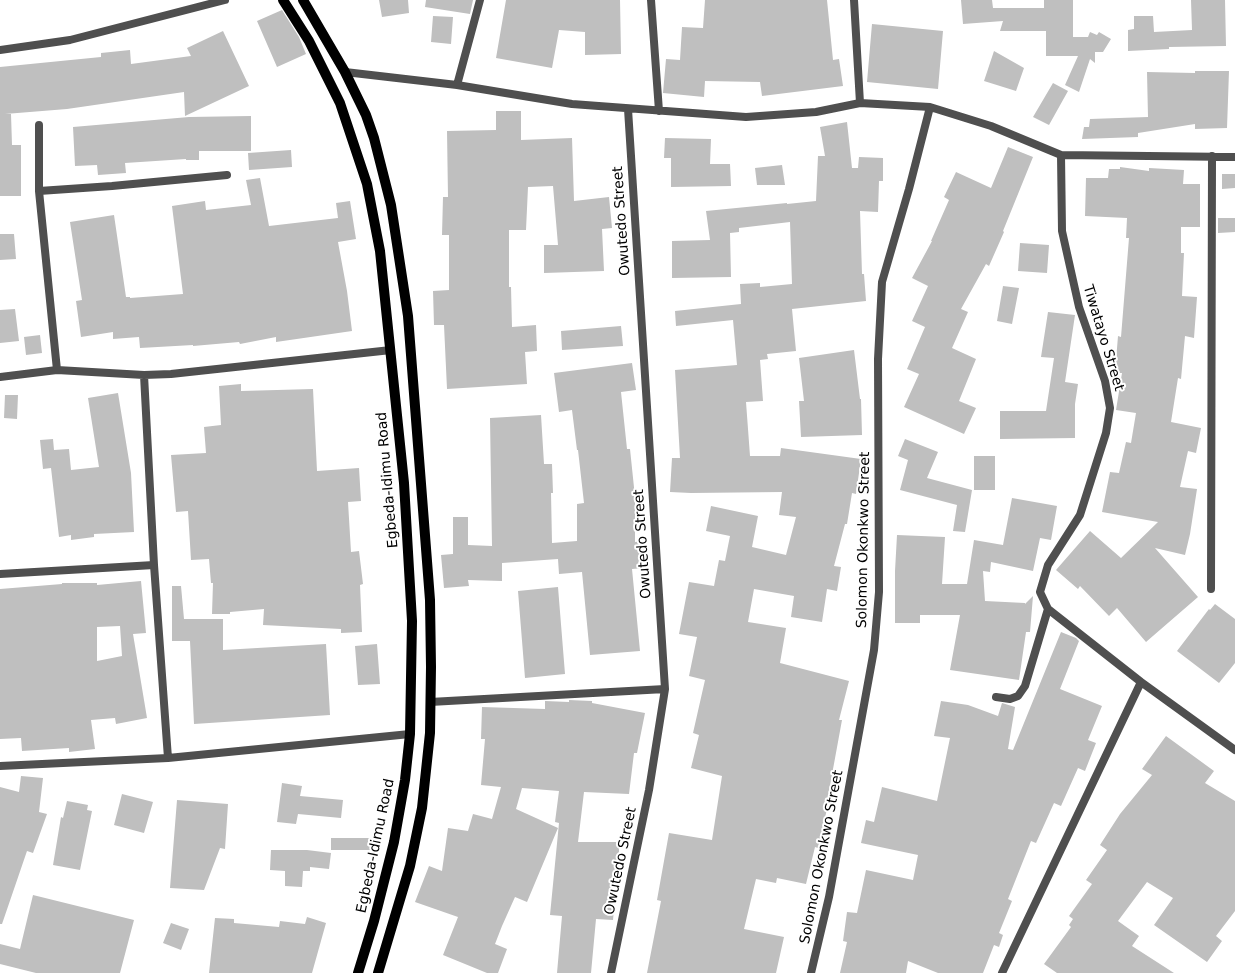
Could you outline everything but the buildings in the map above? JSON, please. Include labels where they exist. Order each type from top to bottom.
[{"type":"main road","name":"Egbeda-Idimu Road","points":[[283,0],[309,42],[338,97],[367,184],[380,251],[404,483],[412,621],[410,734],[405,780],[394,842],[374,921],[358,973]]},
{"type":"main road","points":[[303,0],[345,72],[366,115],[374,138],[392,205],[408,316],[430,600],[430,733],[422,808],[410,866],[378,973]]},
{"type":"street","points":[[0,50],[70,40],[225,0]]},
{"type":"street","points":[[457,85],[480,0]]},
{"type":"street","points":[[651,0],[659,111]]},
{"type":"street","points":[[854,0],[860,103]]},
{"type":"street","points":[[345,72],[457,85],[572,104],[746,117],[816,112],[860,103],[930,107],[991,126],[1060,155],[1235,156]]},
{"type":"street","name":"Solomon Okonkwo Street","points":[[811,973],[829,897],[874,650],[879,592],[878,359],[882,282],[909,189],[930,107]]},
{"type":"street","name":"Owutedo Street","points":[[611,973],[649,790],[665,689],[628,109]]},
{"type":"street","points":[[39,125],[39,192],[57,370]]},
{"type":"street","name":"Tiwatayo Street","points":[[1048,609],[1040,592],[1048,565],[1080,516],[1106,433],[1110,408],[1105,381],[1078,306],[1062,231],[1060,155]]},
{"type":"street","points":[[1211,589],[1212,156]]},
{"type":"street","points":[[39,192],[227,175]]},
{"type":"street","points":[[0,377],[57,370],[144,375],[171,374],[391,350]]},
{"type":"street","points":[[144,375],[154,565],[168,758]]},
{"type":"street","points":[[0,574],[154,565]]},
{"type":"street","points":[[996,697],[1010,699],[1018,696],[1026,686],[1048,609],[1142,682],[1235,750]]},
{"type":"street","points":[[1002,973],[1142,682]]},
{"type":"street","points":[[430,702],[665,689]]},
{"type":"street","points":[[0,766],[168,758],[410,734]]}]
